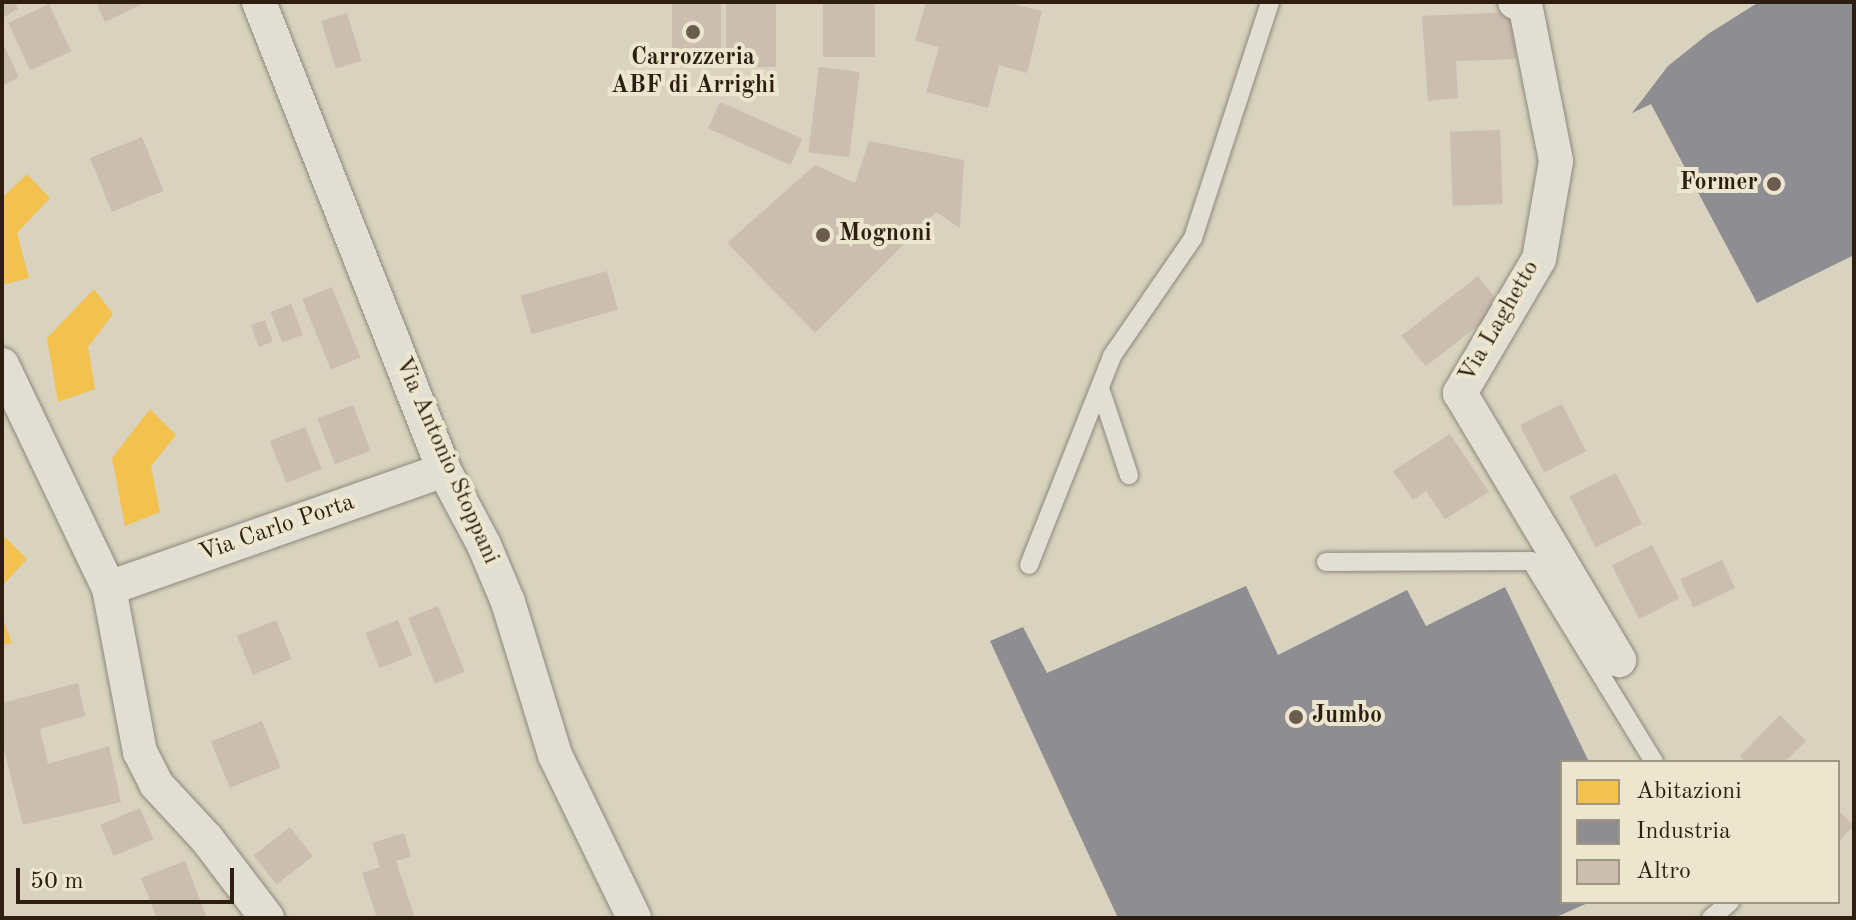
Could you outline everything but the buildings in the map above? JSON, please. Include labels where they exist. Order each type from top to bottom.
[{"type":"street","name":"Via Antonio Stoppani","points":[[259,2],[444,470],[484,545],[508,602],[555,755],[634,918]]},
{"type":"street","name":"Via Laghetto","points":[[1515,2],[1525,4],[1556,161],[1539,259],[1460,393],[1619,660]]},
{"type":"street","points":[[2,365],[109,588],[140,752],[156,784],[207,839],[267,918]]},
{"type":"street","name":"Via Carlo Porta","points":[[109,588],[444,470]]},
{"type":"lane","points":[[1029,565],[1112,356],[1193,238],[1270,2]]},
{"type":"lane","points":[[1100,388],[1129,475]]},
{"type":"lane","points":[[1326,562],[1531,561],[1653,760]]},
{"type":"lane","points":[[1711,918],[1728,904]]},
{"type":"place","name":"Carrozzeria ABF di Arrighi","points":[[693,32]]},
{"type":"place","name":"Former","points":[[1774,184]]},
{"type":"place","name":"Mognoni","points":[[823,235]]},
{"type":"place","name":"Jumbo","points":[[1296,717]]}]
